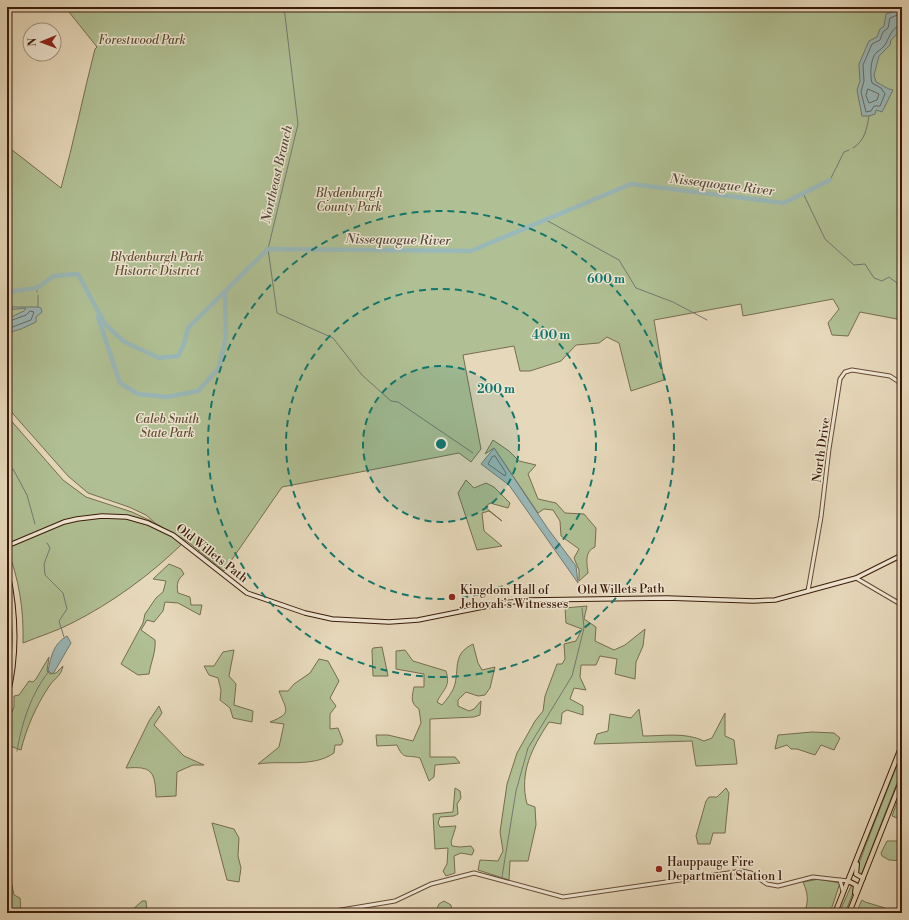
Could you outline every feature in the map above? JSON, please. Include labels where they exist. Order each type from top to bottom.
[{"type":"main road","name":"Old Willets Path","points":[[7,546],[64,522],[77,519],[114,516],[142,521],[164,529],[177,537],[247,593],[305,613],[332,619],[389,622],[418,620],[503,603],[530,600],[667,598],[753,601],[776,600],[856,578],[902,555]]},
{"type":"main road","points":[[7,570],[12,593],[15,630],[14,658],[7,697]]},
{"type":"main road","points":[[835,913],[902,745]]},
{"type":"main road","points":[[849,913],[902,779]]},
{"type":"main road","points":[[858,856],[856,874],[863,878]]},
{"type":"main road","points":[[848,881],[855,884],[856,887],[852,907]]},
{"type":"street","name":"North Drive","points":[[808,591],[822,511],[829,449],[840,379],[845,372],[852,370],[890,376],[902,384]]},
{"type":"street","points":[[856,578],[902,605]]},
{"type":"street","points":[[323,913],[395,901],[431,884],[474,873],[558,897],[742,871],[751,873],[767,884],[778,886],[808,878],[848,881]]},
{"type":"street","points":[[840,880],[844,892]]},
{"type":"street","points":[[208,913],[224,911],[265,913]]},
{"type":"green space","name":"Blydenburgh County Park","points":[[65,7],[902,7],[902,320],[860,312],[848,336],[832,335],[828,323],[839,309],[833,299],[743,316],[741,304],[654,320],[664,380],[631,391],[619,343],[607,337],[599,343],[576,345],[561,361],[530,371],[520,371],[514,346],[463,355],[481,449],[471,462],[459,453],[282,487],[224,571],[188,542],[155,523],[146,515],[129,507],[88,493],[68,476],[7,407],[7,146],[61,188],[95,49],[97,47]]},
{"type":"green space","points":[[7,416],[63,480],[86,497],[132,512],[151,521],[182,544],[157,567],[102,607],[66,626],[23,643],[22,607],[18,583],[7,548]]},
{"type":"green space","points":[[493,440],[509,451],[519,461],[536,465],[528,474],[538,499],[556,503],[565,513],[584,514],[596,528],[595,547],[589,552],[587,558],[588,573],[579,581],[579,570],[574,558],[579,549],[561,536],[560,521],[553,510],[544,509],[538,513],[494,448],[485,454]]},
{"type":"green space","points":[[466,480],[474,488],[486,483],[494,487],[510,503],[508,508],[490,503],[485,507],[502,521],[489,511],[482,513],[484,531],[502,546],[477,550],[458,493]]},
{"type":"green space","points":[[169,564],[181,569],[184,574],[178,582],[178,593],[190,597],[191,605],[202,605],[200,615],[178,603],[165,602],[163,611],[154,622],[147,620],[141,630],[155,640],[155,645],[149,674],[138,675],[121,664],[143,623],[145,614],[156,598],[163,592],[166,581],[153,579]]},
{"type":"green space","points":[[587,606],[584,619],[596,627],[595,641],[614,650],[625,645],[645,629],[643,646],[636,662],[635,679],[615,674],[617,659],[600,656],[596,665],[581,665],[580,677],[586,690],[574,688],[570,699],[583,706],[583,715],[567,710],[562,713],[561,724],[549,722],[532,751],[526,771],[525,792],[527,804],[535,807],[536,825],[528,861],[510,861],[509,880],[478,870],[480,860],[498,861],[503,851],[500,832],[507,784],[517,753],[535,721],[543,711],[545,696],[557,664],[562,664],[565,659],[564,644],[576,641],[582,629],[566,623],[565,608]]},
{"type":"green space","points":[[473,644],[478,663],[482,670],[495,667],[490,688],[485,695],[478,696],[466,692],[458,700],[458,706],[469,711],[474,709],[481,701],[480,715],[474,717],[430,719],[430,757],[455,757],[460,763],[435,765],[434,777],[429,781],[420,758],[404,755],[399,750],[397,745],[377,746],[376,735],[388,735],[413,741],[421,723],[419,709],[414,704],[412,697],[414,687],[424,687],[424,674],[396,669],[396,651],[405,650],[413,661],[446,671],[448,681],[446,688],[437,702],[442,705],[454,687],[458,661],[462,652]]},
{"type":"green space","points":[[382,647],[388,676],[373,676],[372,650],[373,648]]},
{"type":"green space","points":[[234,650],[229,676],[236,684],[234,705],[253,711],[252,722],[233,718],[230,708],[220,700],[221,690],[218,678],[209,675],[204,666],[214,666],[223,652]]},
{"type":"green space","points":[[49,657],[47,671],[50,674],[56,673],[63,666],[62,670],[50,685],[36,710],[21,750],[7,745],[7,724],[14,707],[14,696],[19,695],[29,681],[33,682],[36,679]]},
{"type":"green space","points":[[319,659],[328,661],[339,681],[330,698],[336,706],[330,714],[330,729],[338,728],[343,741],[341,745],[335,745],[334,753],[326,758],[297,763],[258,764],[279,747],[284,724],[270,722],[282,716],[286,710],[279,691],[288,691],[294,684],[310,673]]},
{"type":"green space","points":[[159,706],[162,713],[154,725],[184,756],[204,765],[193,765],[177,772],[176,796],[156,797],[155,781],[147,769],[126,768],[149,721]]},
{"type":"green space","points":[[639,709],[643,736],[682,735],[704,741],[712,738],[725,713],[725,736],[734,740],[737,764],[696,766],[692,741],[594,744],[597,734],[608,731],[610,714],[631,718]]},
{"type":"green space","points":[[812,732],[834,733],[840,738],[834,750],[821,745],[815,755],[797,749],[791,749],[787,745],[775,749],[778,735]]},
{"type":"green space","points":[[902,752],[902,770],[862,873],[858,875],[857,869]]},
{"type":"green space","points":[[455,788],[460,791],[461,798],[457,804],[458,814],[454,816],[440,817],[438,823],[440,827],[456,826],[451,842],[452,846],[471,846],[474,850],[472,855],[461,853],[454,856],[455,873],[446,876],[443,871],[447,864],[448,848],[435,849],[433,814],[453,812]]},
{"type":"green space","points":[[726,788],[729,793],[725,833],[713,833],[710,844],[698,844],[696,836],[706,801],[709,797],[717,797]]},
{"type":"green space","points":[[902,788],[902,820],[892,816]]},
{"type":"green space","points":[[212,823],[234,829],[239,838],[238,856],[241,868],[239,882],[227,880]]},
{"type":"green space","points":[[887,841],[902,841],[902,861],[889,860],[882,856],[881,853]]},
{"type":"green space","points":[[7,879],[11,881],[14,895],[20,898],[21,913],[7,913]]},
{"type":"green space","points":[[819,879],[840,883],[830,913],[804,913],[807,905],[807,898],[803,882]]},
{"type":"green space","points":[[852,884],[855,888],[845,913],[839,913]]},
{"type":"green space","points":[[862,900],[885,908],[884,913],[856,913]]},
{"type":"green space","points":[[142,901],[146,901],[147,913],[129,913]]},
{"type":"green space","points":[[444,901],[451,905],[452,913],[435,913],[439,904]]},
{"type":"water","points":[[902,9],[902,28],[891,40],[890,45],[879,56],[874,75],[876,82],[893,90],[882,112],[876,110],[875,114],[862,116],[857,90],[860,81],[859,64],[869,41],[877,37],[880,29],[884,26],[886,14]]},
{"type":"water","points":[[7,307],[38,307],[41,308],[42,312],[36,317],[36,322],[21,329],[7,333],[7,319],[24,311],[26,308],[7,310]]},
{"type":"water","points":[[494,448],[548,529],[576,566],[578,583],[509,485],[481,464]]},
{"type":"water","points":[[67,636],[71,643],[53,674],[48,671],[52,656],[62,639]]},
{"type":"waterway","name":"Northeast Branch","points":[[284,7],[298,124],[268,249],[277,313],[333,338],[362,375],[391,401],[398,402],[473,453]]},
{"type":"waterway","name":"Nissequogue River","points":[[853,148],[863,138],[869,116]]},
{"type":"waterway","name":"Nissequogue River","points":[[830,180],[844,152],[849,150]]},
{"type":"waterway","name":"Nissequogue River","points":[[7,292],[37,288],[54,276],[78,274],[105,324],[123,341],[159,358],[178,356],[184,344],[188,328],[268,249],[471,251],[631,184],[784,203],[830,180]]},
{"type":"waterway","points":[[803,193],[825,239],[854,265],[865,264],[874,278],[882,281],[889,277],[897,283],[898,294],[902,295]]},
{"type":"waterway","points":[[546,220],[619,260],[636,288],[673,302],[707,320]]},
{"type":"waterway","points":[[98,317],[120,383],[138,394],[167,397],[198,391],[219,368],[226,337],[225,291]]},
{"type":"waterway","points":[[38,295],[38,307]]},
{"type":"waterway","points":[[7,468],[13,469],[27,495],[35,524]]},
{"type":"waterway","points":[[47,543],[50,548],[44,564],[45,575],[63,593],[67,609],[59,621],[64,637]]},
{"type":"waterway","points":[[502,877],[516,791],[528,748],[572,676],[584,628],[582,608]]},
{"type":"waterway","points":[[17,751],[28,709],[37,689],[49,671]]},
{"type":"place","name":"Kingdom Hall of Jehovah’s Witnesses","points":[[452,597]]},
{"type":"place","name":"Hauppauge Fire Department Station 1","points":[[659,869]]},
{"type":"park label","name":"Forestwood Park","points":[[142,40]]},
{"type":"park label","name":"Blydenburgh Park Historic District","points":[[157,264]]},
{"type":"park label","name":"Caleb Smith State Park","points":[[167,426]]}]
